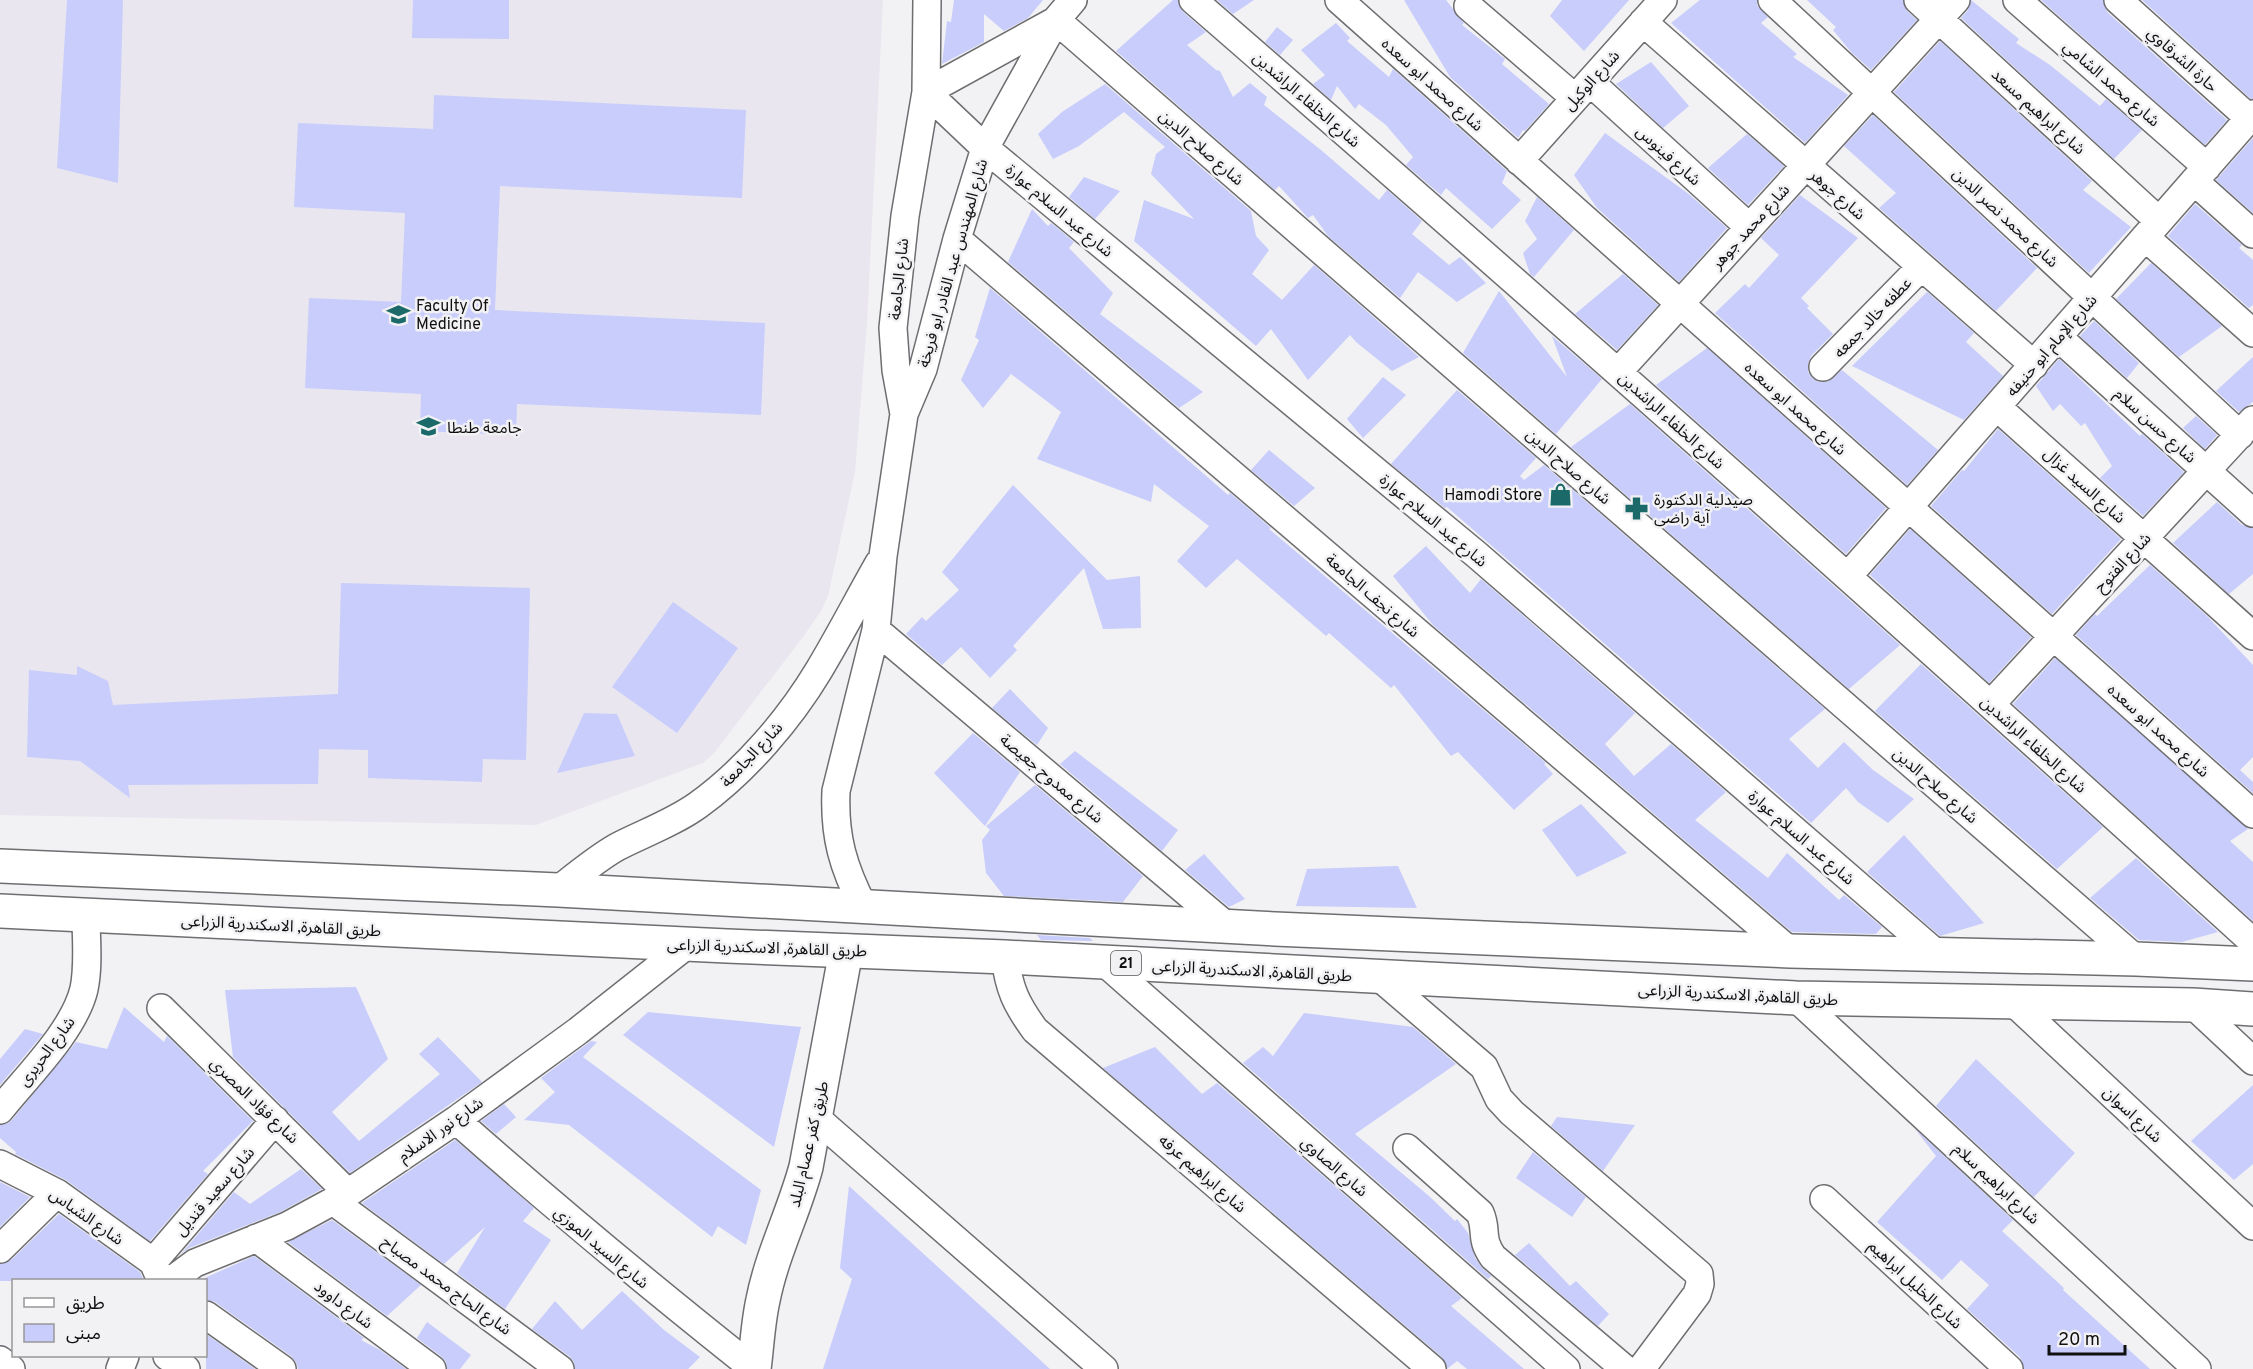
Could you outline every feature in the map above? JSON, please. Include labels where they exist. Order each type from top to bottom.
[{"type":"main road","points":[[0,866],[558,890],[1228,927],[1790,951],[2253,964]]},
{"type":"main road","points":[[51,914],[52,869]]},
{"type":"main road","name":"طريق القاهرة, الاسكندرية الزراعى","points":[[0,911],[1005,957],[1796,998],[2193,1005],[2253,1009]]},
{"type":"main road","name":"طريق كفر عصام البلد","points":[[754,1369],[763,1300],[774,1261],[797,1200],[846,951]]},
{"type":"street","name":"شارع الجامعة","points":[[864,908],[843,861],[835,814],[836,791],[876,630],[883,556],[904,414],[896,370],[892,328],[905,216],[926,93],[927,0]]},
{"type":"street","name":"شارع الخلفاء الراشدين","points":[[1193,0],[1848,576],[2253,942]]},
{"type":"street","name":"شارع محمد ابو سعده","points":[[1339,0],[2253,814]]},
{"type":"street","name":"شارع الوكيل","points":[[1519,161],[1663,0]]},
{"type":"street","name":"شارع محمد نصر الدين","points":[[1772,0],[2092,297],[2246,427]]},
{"type":"street","name":"شارع ابراهيم مسعد","points":[[1918,0],[1947,10],[2253,333]]},
{"type":"street","name":"شارع محمد الشامي","points":[[2017,0],[2200,174],[2253,234]]},
{"type":"street","name":"حارة الشرقاوي","points":[[2118,0],[2251,116]]},
{"type":"street","name":"شارع فينوس","points":[[1468,6],[1582,90],[1749,227]]},
{"type":"street","points":[[926,93],[1063,7]]},
{"type":"street","name":"شارع المهندس عبد القادر ابو فريخة","points":[[904,414],[923,369],[957,239],[984,148],[1063,7]]},
{"type":"street","name":"شارع صلاح الدين","points":[[1063,7],[2136,959]]},
{"type":"street","name":"شارع محمد جوهر","points":[[1618,372],[1947,10]]},
{"type":"street","name":"شارع جوهر","points":[[1643,22],[2034,365]]},
{"type":"street","name":"شارع عبد السلام عوارة","points":[[926,93],[984,148],[1477,555],[1937,954]]},
{"type":"street","name":"شارع الإمام ابو حنيفه","points":[[1848,576],[2251,116]]},
{"type":"street","name":"شارع نجف الجامعة","points":[[957,239],[1790,951]]},
{"type":"street","name":"عطفه خالد جمعه","points":[[1824,367],[1921,267]]},
{"type":"street","name":"شارع حسن سلام","points":[[2058,337],[2253,513]]},
{"type":"street","name":"شارع السيد غزال","points":[[1997,407],[2253,636]]},
{"type":"street","name":"شارع الفتوح","points":[[1991,704],[2246,427]]},
{"type":"street","name":"شارع الجامعة","points":[[558,890],[593,862],[697,806],[754,755],[779,726],[818,672],[883,556]]},
{"type":"street","name":"شارع ممدوح جعيصة","points":[[876,630],[1228,927]]},
{"type":"street","name":"شارع الحريرى","points":[[0,1110],[59,1038],[78,1007],[84,989],[86,970],[86,915]]},
{"type":"street","name":"شارع نور الاسلام","points":[[175,1279],[195,1263],[287,1226],[341,1197],[456,1120],[578,1031],[688,944]]},
{"type":"street","name":"شارع ابراهيم عرفه","points":[[1005,957],[1008,983],[1019,1008],[1035,1030],[1432,1369]]},
{"type":"street","name":"شارع الصاوي","points":[[1104,962],[1566,1369]]},
{"type":"street","points":[[1378,976],[1484,1067],[1499,1099],[1512,1113],[1699,1274],[1701,1284],[1697,1294],[1641,1369]]},
{"type":"street","name":"شارع ابراهيم سلام","points":[[1796,998],[2197,1369]]},
{"type":"street","name":"شارع اسوان","points":[[2013,1002],[2253,1226]]},
{"type":"street","points":[[2193,1005],[2253,1061]]},
{"type":"street","name":"شارع فؤاد المصري","points":[[161,1008],[275,1120],[341,1197]]},
{"type":"street","points":[[815,1117],[1104,1369]]},
{"type":"street","name":"شارع سعيد قنديل","points":[[157,1271],[275,1120]]},
{"type":"street","name":"شارع السيد الموزي","points":[[456,1120],[598,1243],[754,1369]]},
{"type":"street","points":[[1407,1148],[1480,1213],[1485,1223],[1483,1234],[1485,1246],[1493,1257],[1625,1369]]},
{"type":"street","name":"شارع الشباس","points":[[0,1164],[57,1193],[157,1271]]},
{"type":"street","points":[[0,1248],[57,1193]]},
{"type":"street","name":"شارع الحاج محمد مصباح","points":[[341,1197],[560,1369]]},
{"type":"street","name":"شارع الخليل ابراهيم","points":[[1824,1199],[2009,1369]]},
{"type":"street","name":"شارع داوود","points":[[256,1238],[432,1369]]},
{"type":"street","points":[[207,1316],[282,1369]]},
{"type":"street","points":[[168,1357],[186,1369]]},
{"type":"street","points":[[0,1360],[11,1369]]},
{"type":"shaded area","name":"جامعة طنطا","points":[[0,0],[883,0],[867,323],[855,472],[828,596],[821,611],[803,637],[714,753],[703,763],[536,825],[0,815]]},
{"type":"building","points":[[67,0],[123,0],[118,183],[57,168]]},
{"type":"building","points":[[413,0],[509,0],[509,39],[412,38]]},
{"type":"building","points":[[954,0],[1043,0],[1028,18],[1004,31],[984,14],[984,42],[942,64],[947,21],[951,22]]},
{"type":"building","points":[[1173,0],[1178,0],[1183,12],[1206,32],[1187,45],[1220,71],[1233,97],[1250,83],[1267,97],[1264,105],[1379,200],[1387,190],[1422,221],[1412,234],[1449,265],[1460,257],[1486,283],[1457,302],[1418,272],[1400,298],[1328,236],[1313,215],[1308,218],[1279,186],[1275,190],[1116,51]]},
{"type":"building","points":[[1217,0],[1254,0],[1233,14]]},
{"type":"building","points":[[1404,0],[1446,0],[1464,23],[1462,25],[1505,59],[1502,64],[1549,104],[1518,138],[1450,77]]},
{"type":"building","points":[[1562,0],[1629,0],[1584,51],[1550,16]]},
{"type":"building","points":[[1700,0],[1757,0],[1757,5],[1768,17],[1761,23],[1797,54],[1793,57],[1848,95],[1805,143],[1671,23]]},
{"type":"building","points":[[1807,0],[1903,0],[1907,11],[1917,20],[1871,70],[1851,52],[1833,30],[1836,27]]},
{"type":"building","points":[[1971,0],[2019,39],[2016,43],[2050,65],[2100,106],[2106,99],[2142,130],[2114,159],[1961,18],[1968,10]]},
{"type":"building","points":[[2041,0],[2103,0],[2107,12],[2227,120],[2205,145]]},
{"type":"building","points":[[2142,0],[2253,0],[2253,99],[2251,99]]},
{"type":"building","points":[[1336,23],[1350,38],[1347,41],[1389,77],[1393,69],[1507,171],[1502,183],[1521,200],[1492,229],[1446,188],[1441,195],[1406,165],[1413,157],[1386,125],[1359,104],[1355,109],[1337,86],[1331,100],[1313,84],[1325,75],[1301,50]]},
{"type":"building","points":[[1277,27],[1293,40],[1280,55],[1265,42]]},
{"type":"building","points":[[1940,41],[2092,181],[2083,190],[2131,227],[2089,273],[1894,92]]},
{"type":"building","points":[[1651,62],[1689,106],[1663,128],[1616,84]]},
{"type":"building","points":[[1105,84],[1251,211],[1256,236],[1269,250],[1252,274],[1282,300],[1314,265],[1419,357],[1392,371],[1350,335],[1308,380],[1271,329],[1256,346],[1134,241],[1144,200],[1194,219],[1151,174],[1156,154],[1165,147],[1124,112],[1079,146],[1053,159],[1038,134],[1062,112]]},
{"type":"building","points":[[434,95],[746,110],[742,198],[500,186],[495,310],[765,323],[761,415],[517,404],[516,435],[420,431],[421,394],[305,388],[309,298],[401,302],[405,213],[294,207],[298,123],[433,129]]},
{"type":"building","points":[[1873,115],[2037,268],[1996,311],[1879,208],[1896,193],[1844,146]]},
{"type":"building","points":[[1605,133],[1690,195],[1727,228],[1679,282],[1597,208],[1574,175]]},
{"type":"building","points":[[1747,134],[1784,166],[1748,205],[1708,168]]},
{"type":"building","points":[[2253,138],[2253,213],[2216,180]]},
{"type":"building","points":[[1084,177],[1120,191],[1095,219],[1069,197]]},
{"type":"building","points":[[1800,195],[1858,238],[1801,298],[1809,306],[1807,308],[1833,334],[1811,356],[1808,372],[1819,382],[1827,382],[1842,370],[1938,450],[1907,485],[1715,313],[1745,284],[1749,288],[1779,255],[1761,238]]},
{"type":"building","points":[[1537,197],[1574,230],[1534,277],[1530,274],[1523,253],[1537,239],[1525,221]]},
{"type":"building","points":[[2195,204],[2242,245],[2239,248],[2253,260],[2253,305],[2249,308],[2168,236]]},
{"type":"building","points":[[1032,209],[1048,226],[1051,223],[1074,242],[1069,248],[1113,293],[1100,314],[1203,392],[1179,408],[1008,262]]},
{"type":"building","points":[[2151,263],[2222,326],[2179,357],[2116,299]]},
{"type":"building","points":[[1623,274],[1658,305],[1617,350],[1575,314]]},
{"type":"building","points":[[990,288],[1228,495],[1230,493],[1271,528],[1269,529],[1546,763],[1544,764],[1553,774],[1514,810],[1458,752],[1451,756],[1394,685],[1391,688],[1329,633],[1326,636],[1237,559],[1206,588],[1177,561],[1209,526],[1154,484],[1151,502],[1037,459],[1061,412],[1011,374],[983,408],[961,380],[979,340],[975,337]]},
{"type":"building","points":[[1499,291],[1567,377],[1552,336],[1602,379],[1556,434],[1463,353]]},
{"type":"building","points":[[1927,292],[1974,333],[1966,342],[2003,376],[1964,420],[1852,366]]},
{"type":"building","points":[[2094,321],[2139,363],[2127,378],[2080,336]]},
{"type":"building","points":[[1707,348],[1886,508],[1846,554],[1656,385]]},
{"type":"building","points":[[2253,357],[2253,402],[2239,412],[2216,391]]},
{"type":"building","points":[[2059,359],[2140,436],[2142,434],[2184,472],[2143,516],[2100,478],[2112,466],[2085,423],[2081,426],[2060,404],[2053,411],[2036,386]]},
{"type":"building","points":[[1383,377],[1406,395],[1363,438],[1347,419]]},
{"type":"building","points":[[1457,390],[1536,458],[1520,476],[1524,480],[1544,465],[1825,709],[1789,739],[1818,768],[1844,742],[1873,770],[1914,799],[1888,823],[1858,802],[1846,788],[1811,823],[1447,507],[1445,508],[1391,464]]},
{"type":"building","points":[[1630,404],[1900,645],[1849,689],[1571,447]]},
{"type":"building","points":[[2196,416],[2217,435],[2205,449],[2183,428]]},
{"type":"building","points":[[1998,429],[2121,539],[2052,614],[1931,506],[1962,470],[1964,471]]},
{"type":"building","points":[[1269,450],[1315,488],[1294,506],[1251,470]]},
{"type":"building","points":[[1013,485],[1107,580],[1140,576],[1141,628],[1103,629],[1084,568],[1013,646],[1017,650],[990,678],[961,647],[942,665],[906,634],[922,617],[926,621],[959,590],[942,572]]},
{"type":"building","points":[[2217,502],[2242,525],[2253,528],[2253,574],[2229,594],[2173,543]]},
{"type":"building","points":[[1910,529],[2031,637],[1989,683],[1870,575]]},
{"type":"building","points":[[1426,546],[1470,593],[1481,579],[1635,713],[1605,744],[1634,776],[1671,744],[1726,792],[1695,820],[1768,878],[1787,853],[1839,900],[1844,895],[1882,927],[1876,934],[1792,932],[1433,625],[1393,576]]},
{"type":"building","points":[[2150,565],[2208,617],[2253,665],[2253,757],[2240,770],[2253,782],[2253,793],[2076,635],[2095,614],[2097,616]]},
{"type":"building","points":[[341,583],[530,588],[526,760],[483,759],[482,782],[368,778],[368,750],[319,749],[318,784],[128,785],[130,798],[80,761],[27,757],[29,670],[77,675],[77,666],[108,681],[113,705],[338,694]]},
{"type":"building","points":[[673,602],[738,648],[677,733],[612,687]]},
{"type":"building","points":[[2055,658],[2248,829],[2230,841],[2253,862],[2253,921],[2013,704]]},
{"type":"building","points":[[1921,664],[2103,827],[2057,869],[1875,711]]},
{"type":"building","points":[[1010,689],[1048,728],[1037,745],[992,708]]},
{"type":"building","points":[[584,713],[617,714],[635,756],[557,773]]},
{"type":"building","points":[[973,733],[1020,772],[985,826],[934,773]]},
{"type":"building","points":[[1075,751],[1178,830],[1162,851],[1060,764]]},
{"type":"building","points":[[1035,785],[1143,876],[1123,902],[1004,896],[986,873],[982,840],[990,830],[986,826]]},
{"type":"building","points":[[1581,804],[1627,853],[1577,877],[1542,830]]},
{"type":"building","points":[[1904,835],[1984,923],[1940,936],[1867,872]]},
{"type":"building","points":[[1204,854],[1245,899],[1229,907],[1185,870]]},
{"type":"building","points":[[2136,858],[2218,932],[2182,942],[2139,940],[2090,898]]},
{"type":"building","points":[[1398,866],[1417,908],[1296,906],[1307,869]]},
{"type":"building","points":[[1037,935],[1090,938],[1093,941],[1041,940]]},
{"type":"building","points":[[356,987],[388,1059],[332,1112],[359,1141],[440,1074],[419,1054],[438,1037],[482,1082],[350,1173],[233,1057],[225,990]]},
{"type":"building","points":[[124,1007],[164,1042],[167,1036],[253,1121],[203,1171],[208,1174],[150,1241],[66,1180],[15,1154],[16,1152],[0,1138],[0,1125],[12,1120],[76,1042],[107,1049]]},
{"type":"building","points":[[648,1012],[801,1027],[774,1147],[623,1035]]},
{"type":"building","points":[[1304,1013],[1413,1027],[1456,1064],[1355,1134],[1455,1221],[1457,1219],[1468,1233],[1475,1258],[1494,1278],[1491,1276],[1488,1279],[1243,1063],[1263,1047],[1273,1056]]},
{"type":"building","points":[[25,1029],[43,1034],[0,1085],[0,1059]]},
{"type":"building","points":[[591,1041],[597,1042],[583,1057],[761,1190],[746,1245],[718,1226],[712,1237],[569,1125],[524,1120],[555,1092],[541,1078]]},
{"type":"building","points":[[1155,1047],[1202,1094],[1217,1083],[1462,1298],[1451,1306],[1524,1369],[1467,1369],[1457,1361],[1447,1369],[1442,1357],[1103,1068]]},
{"type":"building","points":[[1976,1059],[2075,1153],[2034,1197],[1936,1106]]},
{"type":"building","points":[[2253,1085],[2253,1164],[2234,1180],[2191,1141]]},
{"type":"building","points":[[504,1104],[516,1117],[496,1134],[481,1121]]},
{"type":"building","points":[[1557,1117],[1635,1125],[1603,1171],[1551,1126]]},
{"type":"building","points":[[1915,1129],[2013,1220],[2002,1231],[2150,1369],[2024,1369],[2020,1357],[1967,1309],[1989,1285],[1961,1260],[1942,1280],[1877,1222],[1936,1156]]},
{"type":"building","points":[[455,1140],[534,1208],[523,1221],[551,1240],[505,1309],[457,1273],[485,1227],[444,1264],[362,1203]]},
{"type":"building","points":[[1533,1152],[1586,1197],[1572,1217],[1516,1178]]},
{"type":"building","points":[[301,1169],[322,1189],[280,1212],[189,1248],[181,1254],[234,1192],[250,1204]]},
{"type":"building","points":[[0,1182],[30,1197],[0,1227]]},
{"type":"building","points":[[849,1186],[1050,1369],[823,1369],[852,1279],[840,1268]]},
{"type":"building","points":[[59,1214],[140,1272],[143,1279],[12,1279],[12,1281],[0,1281],[0,1264],[11,1260]]},
{"type":"building","points":[[332,1220],[421,1285],[387,1316],[288,1242]]},
{"type":"building","points":[[1529,1243],[1570,1286],[1576,1281],[1609,1314],[1598,1326],[1515,1255]]},
{"type":"building","points":[[254,1256],[364,1338],[361,1340],[380,1350],[406,1369],[298,1369],[291,1356],[215,1302],[207,1300],[207,1279],[202,1279]]},
{"type":"building","points":[[622,1291],[664,1330],[700,1357],[688,1369],[575,1369],[574,1362],[569,1356],[532,1329],[555,1301],[582,1330]]},
{"type":"building","points":[[427,1322],[471,1355],[460,1369],[447,1369],[442,1357],[417,1338]]},
{"type":"building","points":[[207,1335],[255,1369],[206,1369]]},
{"type":"place","name":"Faculty Of Medicine","points":[[398,314]]},
{"type":"place","name":"جامعة طنطا","points":[[429,427]]},
{"type":"place","name":"Hamodi Store","points":[[1560,494]]},
{"type":"place","name":"صيدلية الدكتورة آية راضى","points":[[1636,508]]}]
